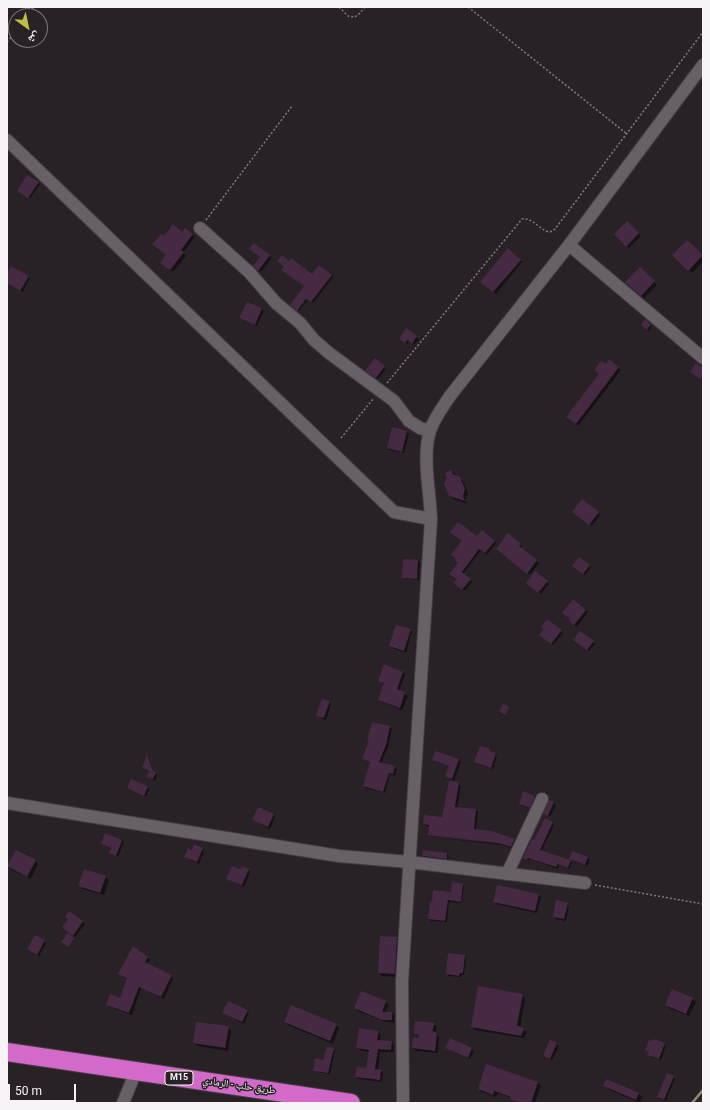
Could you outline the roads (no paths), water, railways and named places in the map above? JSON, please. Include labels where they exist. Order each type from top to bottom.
[{"type":"highway","name":"طريق حلب - الرمادي","points":[[7,1052],[351,1103]]},
{"type":"street","points":[[403,1103],[402,981],[431,519],[426,450],[430,431],[438,414],[450,396],[569,245],[703,65]]},
{"type":"street","points":[[7,140],[394,512],[431,519]]},
{"type":"street","points":[[200,228],[249,272],[276,303],[300,323],[314,340],[328,353],[394,401],[409,421],[420,428],[430,431]]},
{"type":"street","points":[[569,245],[703,358]]},
{"type":"street","points":[[507,874],[542,799]]},
{"type":"street","points":[[7,803],[339,856],[409,862],[585,883]]},
{"type":"street","points":[[124,1103],[136,1071]]},
{"type":"waterway","points":[[692,1103],[703,1090]]}]
